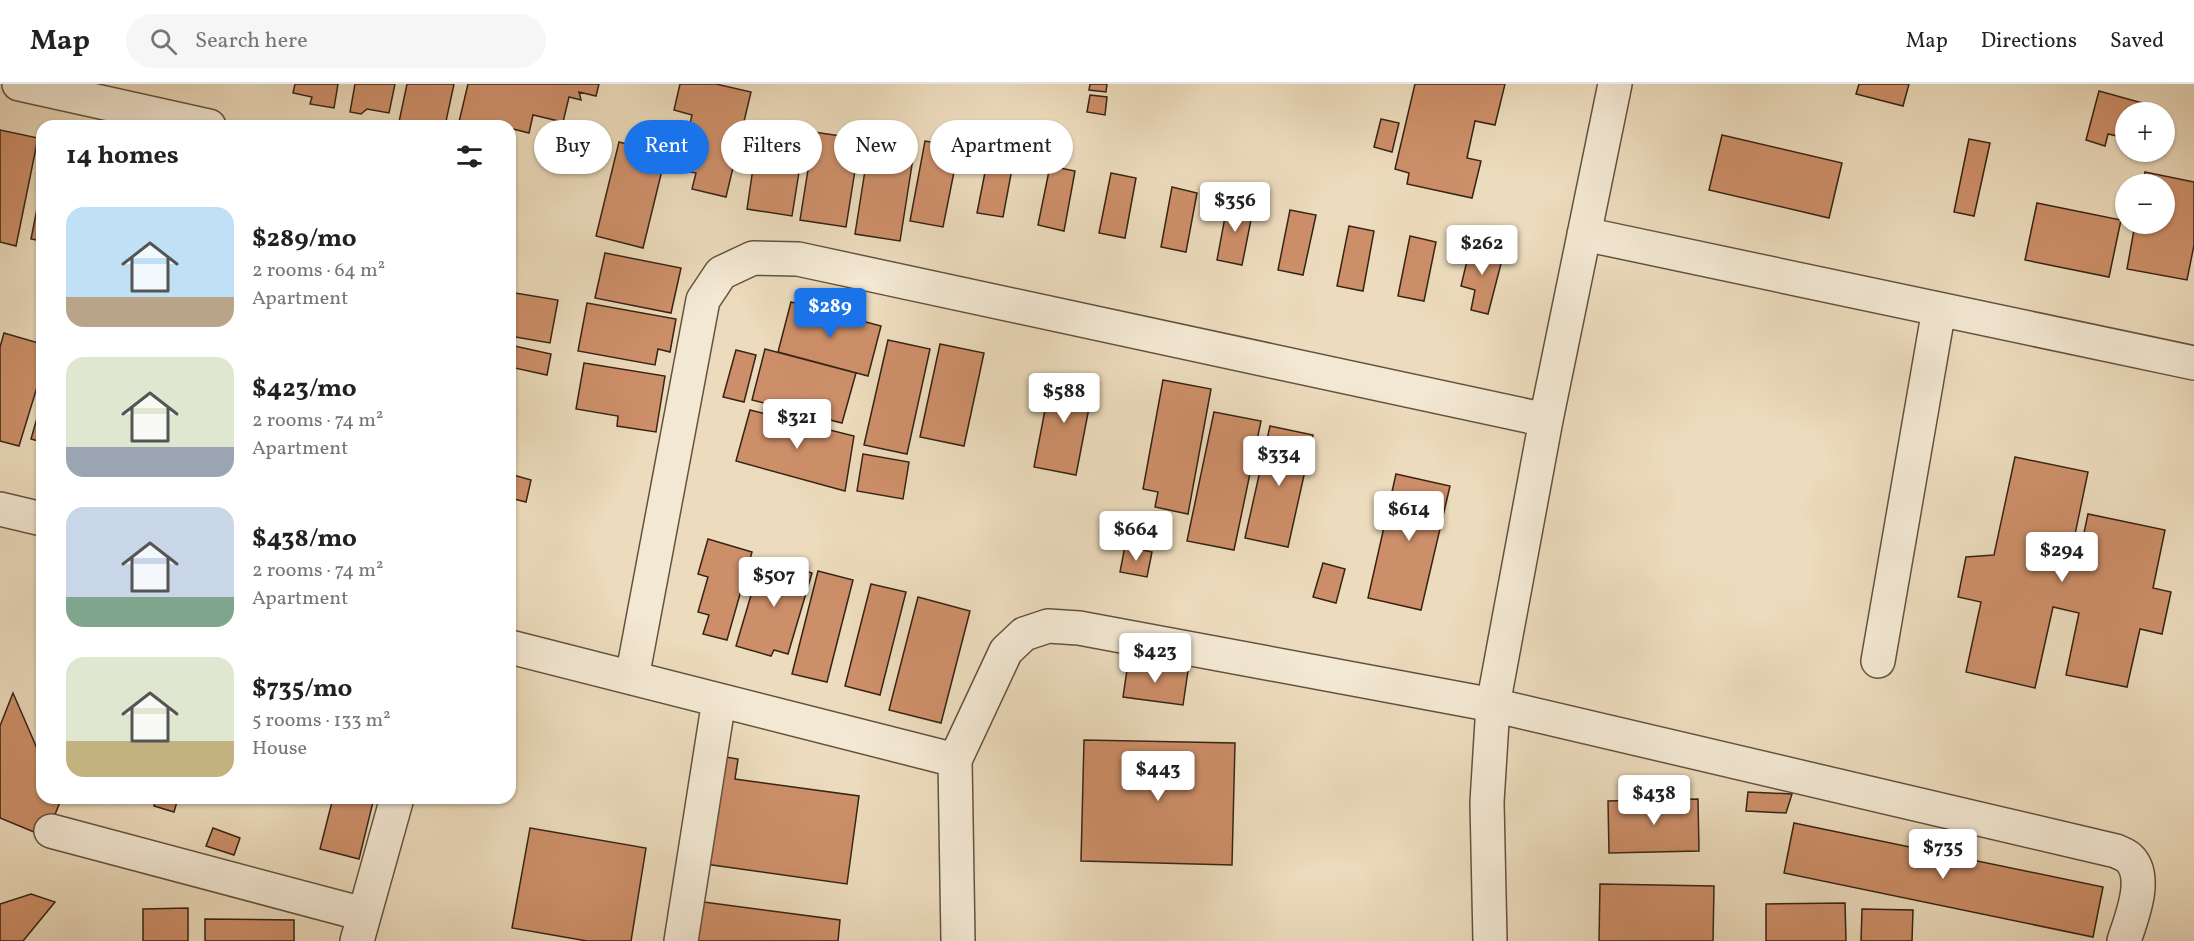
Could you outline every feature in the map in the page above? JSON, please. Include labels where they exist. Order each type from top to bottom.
[{"type":"street","points":[[19,84],[181,120]]},
{"type":"street","points":[[1490,941],[1487,802],[1493,705],[1546,420],[1615,84]]},
{"type":"street","points":[[1584,234],[2194,363]]},
{"type":"street","points":[[632,678],[704,300],[721,273],[753,258],[798,259],[1546,420]]},
{"type":"street","points":[[1878,661],[1939,309]]},
{"type":"street","points":[[0,509],[36,518]]},
{"type":"street","points":[[958,941],[955,760],[1006,651],[1024,634],[1048,626],[1079,628],[1493,705],[2116,851],[2130,859],[2137,874],[2139,890],[2124,941]]},
{"type":"street","points":[[516,649],[955,760]]},
{"type":"street","points":[[681,941],[719,700]]},
{"type":"street","points":[[51,831],[360,928],[395,804]]},
{"type":"building","points":[[295,84],[338,84],[334,108],[310,104],[312,97],[293,93]]},
{"type":"building","points":[[355,84],[395,84],[389,113],[367,109],[361,114],[350,112]]},
{"type":"building","points":[[407,84],[454,84],[446,120],[399,120]]},
{"type":"building","points":[[468,84],[599,84],[596,96],[579,92],[581,100],[569,97],[563,120],[533,115],[529,133],[516,130],[516,120],[459,120]]},
{"type":"building","points":[[680,84],[716,84],[751,92],[744,120],[721,120],[721,174],[731,174],[726,197],[692,189],[696,174],[709,174],[709,120],[691,120],[692,115],[674,110]]},
{"type":"building","points":[[1090,84],[1107,84],[1106,92],[1089,90]]},
{"type":"building","points":[[1415,84],[1505,84],[1495,125],[1475,121],[1467,158],[1481,161],[1472,198],[1407,184],[1409,173],[1395,169]]},
{"type":"building","points":[[1859,84],[1909,84],[1903,106],[1856,94]]},
{"type":"building","points":[[2099,91],[2139,102],[2115,102],[2115,136],[2108,134],[2105,146],[2086,140]]},
{"type":"building","points":[[1090,95],[1107,97],[1105,115],[1087,112]]},
{"type":"building","points":[[1381,119],[1399,123],[1392,152],[1374,147]]},
{"type":"building","points":[[0,130],[36,138],[36,148],[16,246],[0,242]]},
{"type":"building","points":[[822,133],[834,135],[834,174],[854,174],[846,227],[800,220],[807,174],[822,174]]},
{"type":"building","points":[[1722,135],[1842,163],[1829,218],[1709,190]]},
{"type":"building","points":[[1969,139],[1990,143],[1974,216],[1954,212]]},
{"type":"building","points":[[925,141],[930,142],[930,174],[954,174],[943,227],[910,221]]},
{"type":"building","points":[[619,142],[624,143],[624,174],[661,174],[643,248],[596,236]]},
{"type":"building","points":[[1073,171],[1075,171],[1064,231],[1038,225],[1048,174],[1073,174]]},
{"type":"building","points":[[1111,173],[1136,178],[1125,238],[1099,233]]},
{"type":"building","points":[[752,174],[799,174],[792,216],[747,209]]},
{"type":"building","points":[[864,174],[911,174],[900,241],[855,234]]},
{"type":"building","points":[[985,174],[1011,174],[1003,217],[977,213]]},
{"type":"building","points":[[2175,178],[2194,182],[2194,245],[2187,280],[2127,269],[2133,234],[2175,234]]},
{"type":"building","points":[[1172,187],[1197,193],[1186,252],[1161,247]]},
{"type":"building","points":[[1228,201],[1254,205],[1242,265],[1217,260]]},
{"type":"building","points":[[2037,203],[2115,219],[2115,234],[2118,234],[2109,277],[2025,260]]},
{"type":"building","points":[[1290,210],[1316,215],[1303,275],[1278,270]]},
{"type":"building","points":[[36,214],[36,240],[31,239]]},
{"type":"building","points":[[1349,226],[1374,231],[1363,291],[1337,286]]},
{"type":"building","points":[[1410,236],[1436,242],[1424,301],[1398,296]]},
{"type":"building","points":[[1471,244],[1504,252],[1488,314],[1471,310],[1475,290],[1461,286]]},
{"type":"building","points":[[605,253],[681,268],[671,313],[595,298]]},
{"type":"building","points":[[516,293],[558,300],[550,343],[516,337]]},
{"type":"building","points":[[791,302],[881,326],[868,376],[778,352]]},
{"type":"building","points":[[587,303],[676,319],[670,352],[658,349],[655,365],[578,351]]},
{"type":"building","points":[[4,333],[36,342],[36,391],[19,446],[0,441],[0,347]]},
{"type":"building","points":[[888,340],[930,349],[907,454],[864,445]]},
{"type":"building","points":[[940,344],[984,353],[964,446],[920,437]]},
{"type":"building","points":[[516,346],[551,354],[547,375],[516,368]]},
{"type":"building","points":[[765,349],[856,373],[842,423],[752,400]]},
{"type":"building","points":[[736,350],[756,355],[744,402],[723,397]]},
{"type":"building","points":[[584,363],[665,376],[656,432],[617,426],[618,416],[576,409]]},
{"type":"building","points":[[1052,374],[1094,382],[1076,475],[1034,467]]},
{"type":"building","points":[[1163,380],[1211,389],[1188,514],[1155,507],[1158,492],[1143,489]]},
{"type":"building","points":[[750,410],[854,436],[845,491],[736,461]]},
{"type":"building","points":[[1214,412],[1261,421],[1234,550],[1187,541]]},
{"type":"building","points":[[36,422],[36,440],[31,439]]},
{"type":"building","points":[[1270,426],[1313,435],[1288,547],[1245,538]]},
{"type":"building","points":[[863,454],[909,462],[903,499],[857,491]]},
{"type":"building","points":[[2015,457],[2088,472],[2073,544],[2081,547],[2088,514],[2165,530],[2153,588],[2171,592],[2162,634],[2140,629],[2127,687],[2066,675],[2079,613],[2053,607],[2035,688],[1966,672],[1981,602],[1958,597],[1966,557],[1994,555]]},
{"type":"building","points":[[1396,474],[1450,486],[1421,610],[1368,598]]},
{"type":"building","points":[[516,476],[531,480],[526,502],[516,500]]},
{"type":"building","points":[[708,539],[752,552],[727,640],[703,634],[709,615],[698,612],[708,577],[698,574]]},
{"type":"building","points":[[1125,546],[1152,552],[1147,577],[1120,572]]},
{"type":"building","points":[[762,558],[812,573],[788,654],[774,650],[771,656],[736,646]]},
{"type":"building","points":[[1323,563],[1345,569],[1336,603],[1313,597]]},
{"type":"building","points":[[818,571],[853,580],[827,682],[792,674]]},
{"type":"building","points":[[871,584],[906,592],[880,695],[845,686]]},
{"type":"building","points":[[918,597],[970,611],[941,723],[889,710]]},
{"type":"building","points":[[1128,663],[1188,671],[1183,705],[1123,697]]},
{"type":"building","points":[[13,693],[36,746],[36,804],[59,804],[46,837],[0,818],[0,726]]},
{"type":"building","points":[[1084,740],[1235,743],[1232,865],[1081,861]]},
{"type":"building","points":[[714,755],[738,759],[735,779],[859,796],[847,884],[698,863]]},
{"type":"building","points":[[1748,792],[1792,794],[1786,813],[1746,811]]},
{"type":"building","points":[[1698,799],[1699,851],[1609,853],[1608,801]]},
{"type":"building","points":[[154,804],[176,804],[174,812],[154,806]]},
{"type":"building","points":[[331,804],[373,804],[359,859],[320,849]]},
{"type":"building","points":[[1794,823],[2103,887],[2093,937],[1784,873]]},
{"type":"building","points":[[213,828],[240,838],[234,855],[206,846]]},
{"type":"building","points":[[530,828],[646,848],[631,941],[587,941],[512,928]]},
{"type":"building","points":[[1600,884],[1714,886],[1713,941],[1599,941]]},
{"type":"building","points":[[31,894],[55,902],[23,941],[0,941],[0,904]]},
{"type":"building","points":[[696,901],[840,920],[838,941],[691,941]]},
{"type":"building","points":[[1845,903],[1846,941],[1766,941],[1766,904]]},
{"type":"building","points":[[188,908],[188,941],[143,941],[143,909]]},
{"type":"building","points":[[1862,909],[1913,910],[1912,941],[1861,941]]},
{"type":"building","points":[[205,919],[294,920],[294,941],[205,941]]}]
